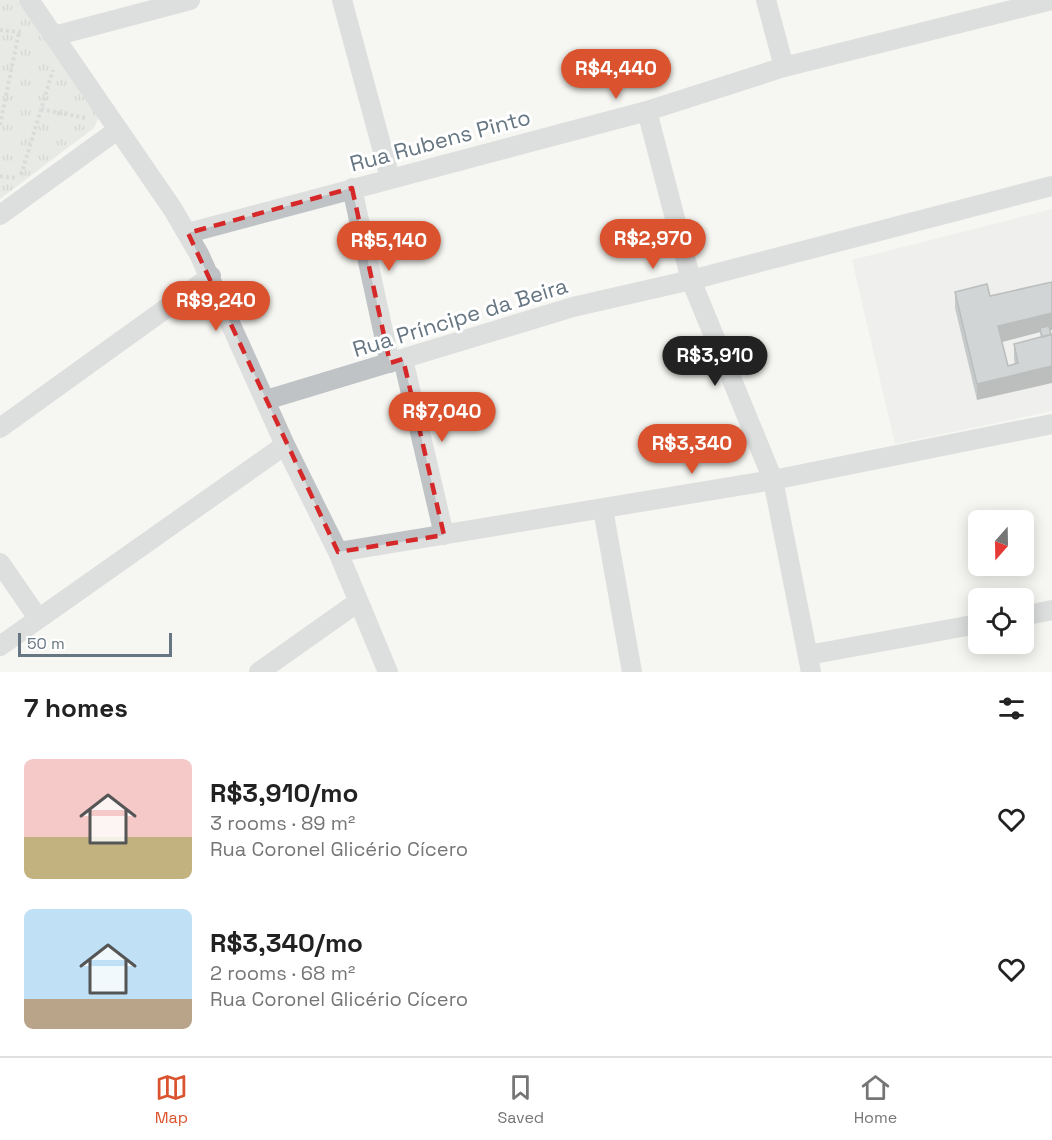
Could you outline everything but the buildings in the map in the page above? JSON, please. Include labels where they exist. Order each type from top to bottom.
[{"type":"street","points":[[29,0],[116,131],[188,233],[211,276],[285,444],[338,552],[388,672]]},
{"type":"street","points":[[54,36],[190,0]]},
{"type":"street","points":[[342,0],[390,178]]},
{"type":"street","points":[[766,0],[784,67]]},
{"type":"street","name":"Rua Rubens Pinto","points":[[188,233],[647,111],[784,67],[1052,0]]},
{"type":"street","points":[[647,111],[691,280],[773,480],[809,664],[968,626]]},
{"type":"street","points":[[0,215],[116,131]]},
{"type":"street","name":"Rua Príncipe da Beira","points":[[266,400],[573,307],[691,280],[1052,186]]},
{"type":"street","points":[[352,188],[444,535]]},
{"type":"street","points":[[0,428],[211,276]]},
{"type":"street","points":[[338,552],[773,480],[1052,424]]},
{"type":"street","points":[[0,646],[285,444]]},
{"type":"street","points":[[603,509],[632,672]]},
{"type":"street","points":[[0,563],[38,618]]},
{"type":"street","points":[[259,672],[358,602]]},
{"type":"street","points":[[1034,614],[1052,610]]},
{"type":"path","points":[[0,30],[28,33]]},
{"type":"path","points":[[0,126],[19,32]]},
{"type":"path","points":[[1,175],[20,178],[56,61]]},
{"type":"path","points":[[41,109],[93,119]]},
{"type":"highlighted area","points":[[352,188],[390,363],[403,359],[444,535],[338,552],[188,233]]},
{"type":"shaded area","points":[[1052,209],[1052,411],[895,444],[852,260]]},
{"type":"green space","points":[[0,0],[18,0],[96,110],[98,119],[94,128],[0,199]]}]
